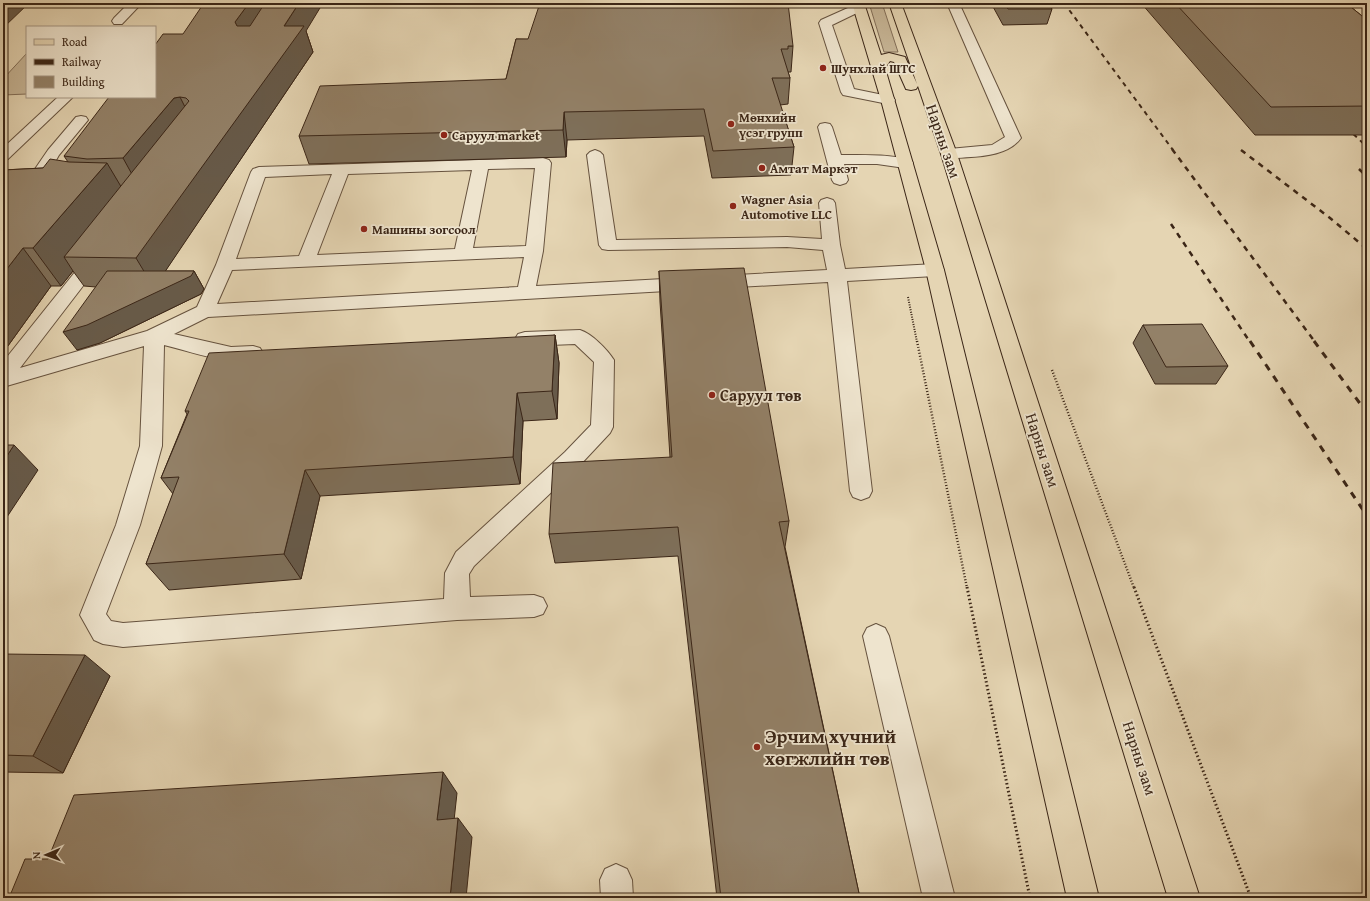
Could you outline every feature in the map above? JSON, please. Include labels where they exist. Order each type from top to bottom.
[{"type":"main road","name":"Нарны зам","points":[[895,3],[949,154],[1184,898]]},
{"type":"main road","points":[[859,5],[888,100],[935,270],[1083,898]]},
{"type":"main road","points":[[878,68],[885,57],[893,57],[900,60],[909,85],[932,109]]},
{"type":"street","points":[[118,20],[136,3]]},
{"type":"street","points":[[949,154],[996,149],[1012,138],[953,3]]},
{"type":"street","points":[[859,5],[825,23],[848,92],[888,100]]},
{"type":"street","points":[[3,156],[65,98]]},
{"type":"street","points":[[74,189],[62,185],[49,177],[43,169],[53,153],[81,120]]},
{"type":"street","points":[[825,127],[840,180]]},
{"type":"street","points":[[595,155],[608,245],[787,242],[831,245]]},
{"type":"street","points":[[835,160],[877,159],[905,163]]},
{"type":"street","points":[[205,311],[225,265],[259,172],[543,163],[534,251],[526,292]]},
{"type":"street","points":[[463,254],[481,165]]},
{"type":"street","points":[[306,261],[342,170]]},
{"type":"street","points":[[827,203],[831,245],[837,277],[861,491]]},
{"type":"street","points":[[3,376],[107,242]]},
{"type":"street","points":[[225,265],[534,251]]},
{"type":"street","points":[[3,380],[154,336],[205,311],[526,292],[837,277],[935,270]]},
{"type":"street","points":[[154,336],[231,354],[271,352]]},
{"type":"street","points":[[154,336],[151,446],[128,525],[93,615],[103,632],[123,635],[457,609],[534,606]]},
{"type":"street","points":[[457,609],[457,573],[465,559],[573,458],[602,427],[604,360],[580,337],[510,340]]},
{"type":"street","points":[[876,636],[939,898]]},
{"type":"path","points":[[903,272],[1030,898]]},
{"type":"path","points":[[1051,368],[1251,898]]},
{"type":"shaded area","points":[[869,3],[882,3],[898,52],[884,52]]},
{"type":"shaded area","points":[[26,54],[26,94],[3,95],[3,79]]},
{"type":"building","points":[[204,3],[249,3],[235,22],[237,26],[250,26],[265,3],[299,3],[284,26],[304,26],[136,258],[64,257],[189,101],[186,98],[174,98],[123,158],[87,159],[64,156],[108,98],[156,98],[156,44],[163,34],[183,34]]},
{"type":"building","points":[[540,3],[788,3],[793,46],[788,46],[788,49],[781,49],[790,78],[772,78],[794,147],[713,151],[704,109],[564,112],[563,130],[299,136],[320,86],[506,79],[516,39],[528,39]]},
{"type":"building","points":[[1004,3],[1048,3],[1052,9],[1008,9]]},
{"type":"building","points":[[1175,3],[1346,3],[1367,20],[1367,106],[1271,107]]},
{"type":"building","points":[[50,159],[69,162],[107,163],[33,248],[23,248],[3,274],[3,170],[43,168]]},
{"type":"building","points":[[744,268],[789,521],[779,522],[860,898],[721,898],[678,527],[549,534],[553,463],[672,457],[659,271]]},
{"type":"building","points":[[107,271],[194,271],[191,276],[87,325],[63,332]]},
{"type":"building","points":[[1202,324],[1228,366],[1166,367],[1143,325]]},
{"type":"building","points":[[555,335],[552,391],[517,393],[513,457],[305,470],[284,554],[146,564],[179,477],[161,478],[189,411],[185,411],[209,353]]},
{"type":"building","points":[[3,445],[14,445],[3,462]]},
{"type":"building","points":[[3,654],[85,655],[33,756],[3,755]]},
{"type":"building","points":[[443,772],[437,820],[458,818],[450,898],[9,898],[25,859],[48,859],[74,795]]},
{"type":"railway","points":[[1064,3],[1173,150]]},
{"type":"railway","points":[[1347,128],[1367,147]]},
{"type":"railway","points":[[1172,149],[1315,342]]},
{"type":"railway","points":[[1241,150],[1330,218],[1367,249]]},
{"type":"railway","points":[[1359,169],[1367,177]]},
{"type":"railway","points":[[1171,224],[1250,342]]},
{"type":"railway","points":[[1250,341],[1367,516]]},
{"type":"railway","points":[[1314,341],[1367,413]]},
{"type":"place","name":"Шунхлай ШТС","points":[[823,68]]},
{"type":"place","name":"Мөнхийн үсэг групп","points":[[731,124]]},
{"type":"place","name":"Саруул market","points":[[444,135]]},
{"type":"place","name":"Амтат Маркэт","points":[[762,168]]},
{"type":"place","name":"Wagner Asia Automotive LLC","points":[[733,206]]},
{"type":"place","name":"Машины зогсоол","points":[[364,229]]},
{"type":"place","name":"Саруул төв","points":[[712,395]]},
{"type":"place","name":"Эрчим хүчний хөгжлийн төв","points":[[757,747]]}]
